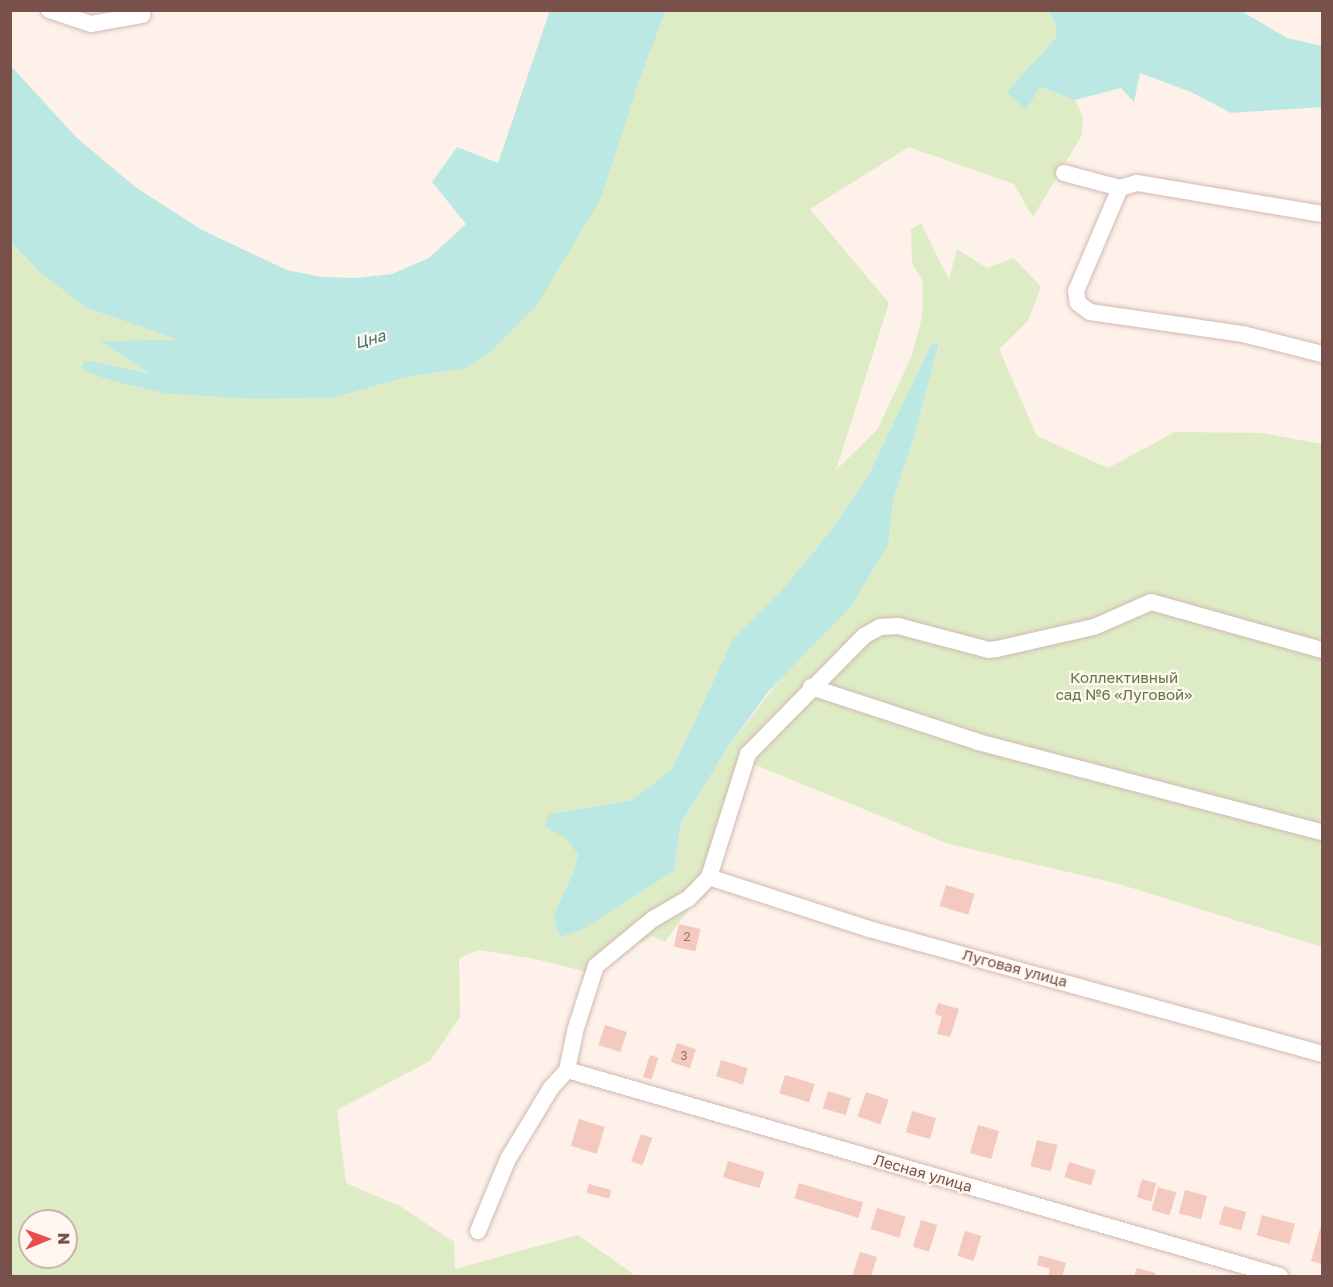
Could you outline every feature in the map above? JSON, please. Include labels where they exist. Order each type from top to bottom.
[{"type":"street","points":[[49,10],[91,24],[142,15]]},
{"type":"street","points":[[1064,173],[1120,188],[1137,183],[1323,214]]},
{"type":"street","points":[[1120,188],[1076,291],[1078,303],[1082,308],[1090,312],[1242,334],[1323,354]]},
{"type":"street","points":[[478,1232],[508,1159],[551,1088],[567,1070],[575,1031],[596,966],[654,919],[689,898],[709,877],[748,753],[864,636],[879,627],[898,626],[988,650],[1083,630],[1151,602],[1323,650]]},
{"type":"street","points":[[811,687],[978,742],[1323,832]]},
{"type":"street","name":"Луговая улица","points":[[709,877],[869,929],[1323,1054]]},
{"type":"street","name":"Лесная улица","points":[[567,1070],[1280,1276]]},
{"type":"green space","name":"Коллективный сад №6 «Луговой»","points":[[666,11],[1049,11],[1056,26],[1056,38],[1006,92],[1040,87],[1075,100],[1083,117],[1082,135],[1033,217],[1014,184],[909,147],[810,209],[889,303],[836,470],[877,430],[911,358],[922,317],[923,282],[912,263],[911,229],[921,223],[949,280],[957,249],[987,268],[1014,258],[1041,287],[1028,321],[999,349],[1037,436],[1108,468],[1175,432],[1262,433],[1322,444],[1322,947],[1119,884],[949,844],[753,764],[720,867],[706,897],[693,903],[665,942],[652,936],[637,944],[604,971],[595,986],[587,972],[535,959],[479,950],[459,958],[460,1017],[430,1061],[337,1110],[346,1183],[400,1206],[454,1242],[455,1269],[578,1235],[636,1276],[11,1276],[10,243],[41,273],[86,308],[183,341],[101,341],[151,373],[91,361],[169,394],[255,399],[332,398],[408,377],[467,368],[640,78]],"holes":[[[939,343],[916,431],[894,497],[889,538],[728,747],[681,823],[674,871],[640,892],[554,917],[578,855],[549,814],[632,800],[672,769],[733,639],[781,591],[828,534],[868,476],[931,345]]]},
{"type":"water","name":"Цна","points":[[550,10],[666,11],[640,78],[601,198],[536,306],[492,351],[467,368],[408,377],[332,398],[255,399],[169,394],[117,382],[86,372],[81,367],[84,362],[91,361],[149,373],[100,341],[180,340],[86,308],[41,273],[11,243],[11,66],[75,136],[135,187],[202,230],[287,270],[321,277],[356,278],[392,274],[429,258],[466,224],[432,182],[457,147],[498,163]]},
{"type":"water","points":[[1049,11],[1241,11],[1287,38],[1322,46],[1322,107],[1231,113],[1191,92],[1140,73],[1134,102],[1121,88],[1075,100],[1040,87],[1026,110],[1006,92],[1056,38],[1056,26]]},
{"type":"water","points":[[939,342],[916,431],[894,497],[888,545],[851,606],[768,692],[728,747],[681,823],[674,871],[583,929],[560,937],[553,917],[572,875],[578,855],[565,837],[545,827],[549,814],[632,800],[672,769],[733,639],[781,591],[828,534],[853,498],[868,476],[931,345]]},
{"type":"building","points":[[946,885],[975,894],[968,915],[940,906]]},
{"type":"building","points":[[679,924],[700,929],[695,951],[674,946]]},
{"type":"building","points":[[938,1003],[959,1009],[950,1037],[937,1034],[942,1017],[935,1014]]},
{"type":"building","points":[[605,1025],[627,1032],[620,1052],[599,1045]]},
{"type":"building","points":[[677,1043],[696,1049],[690,1068],[671,1062]]},
{"type":"building","points":[[650,1055],[659,1058],[651,1080],[643,1077]]},
{"type":"building","points":[[721,1060],[748,1068],[743,1084],[716,1076]]},
{"type":"building","points":[[785,1075],[815,1084],[809,1102],[779,1093]]},
{"type":"building","points":[[828,1091],[851,1098],[846,1115],[823,1108]]},
{"type":"building","points":[[866,1092],[889,1100],[880,1124],[858,1117]]},
{"type":"building","points":[[912,1111],[936,1118],[930,1139],[906,1132]]},
{"type":"building","points":[[579,1119],[605,1127],[597,1154],[571,1146]]},
{"type":"building","points":[[978,1125],[999,1131],[991,1159],[970,1153]]},
{"type":"building","points":[[641,1134],[652,1138],[642,1165],[631,1161]]},
{"type":"building","points":[[1037,1140],[1057,1145],[1051,1171],[1030,1166]]},
{"type":"building","points":[[728,1161],[764,1172],[759,1188],[723,1177]]},
{"type":"building","points":[[1069,1162],[1096,1170],[1091,1185],[1064,1177]]},
{"type":"building","points":[[1142,1179],[1156,1183],[1151,1201],[1137,1197]]},
{"type":"building","points":[[799,1183],[863,1203],[858,1218],[794,1198]]},
{"type":"building","points":[[589,1184],[611,1190],[609,1199],[587,1193]]},
{"type":"building","points":[[1158,1187],[1176,1192],[1170,1215],[1151,1210]]},
{"type":"building","points":[[1185,1190],[1207,1196],[1201,1219],[1179,1213]]},
{"type":"building","points":[[1224,1206],[1246,1212],[1241,1230],[1219,1224]]},
{"type":"building","points":[[877,1208],[906,1217],[899,1238],[871,1229]]},
{"type":"building","points":[[1262,1215],[1295,1224],[1289,1244],[1257,1235]]},
{"type":"building","points":[[921,1220],[937,1225],[929,1252],[913,1247]]},
{"type":"building","points":[[1322,1222],[1322,1264],[1311,1261]]},
{"type":"building","points":[[965,1231],[981,1236],[974,1261],[957,1256]]},
{"type":"building","points":[[860,1252],[877,1257],[871,1276],[852,1276]]},
{"type":"building","points":[[1039,1255],[1066,1263],[1062,1276],[1048,1276],[1050,1269],[1037,1265]]},
{"type":"building","points":[[1137,1268],[1156,1273],[1155,1276],[1134,1276]]}]
